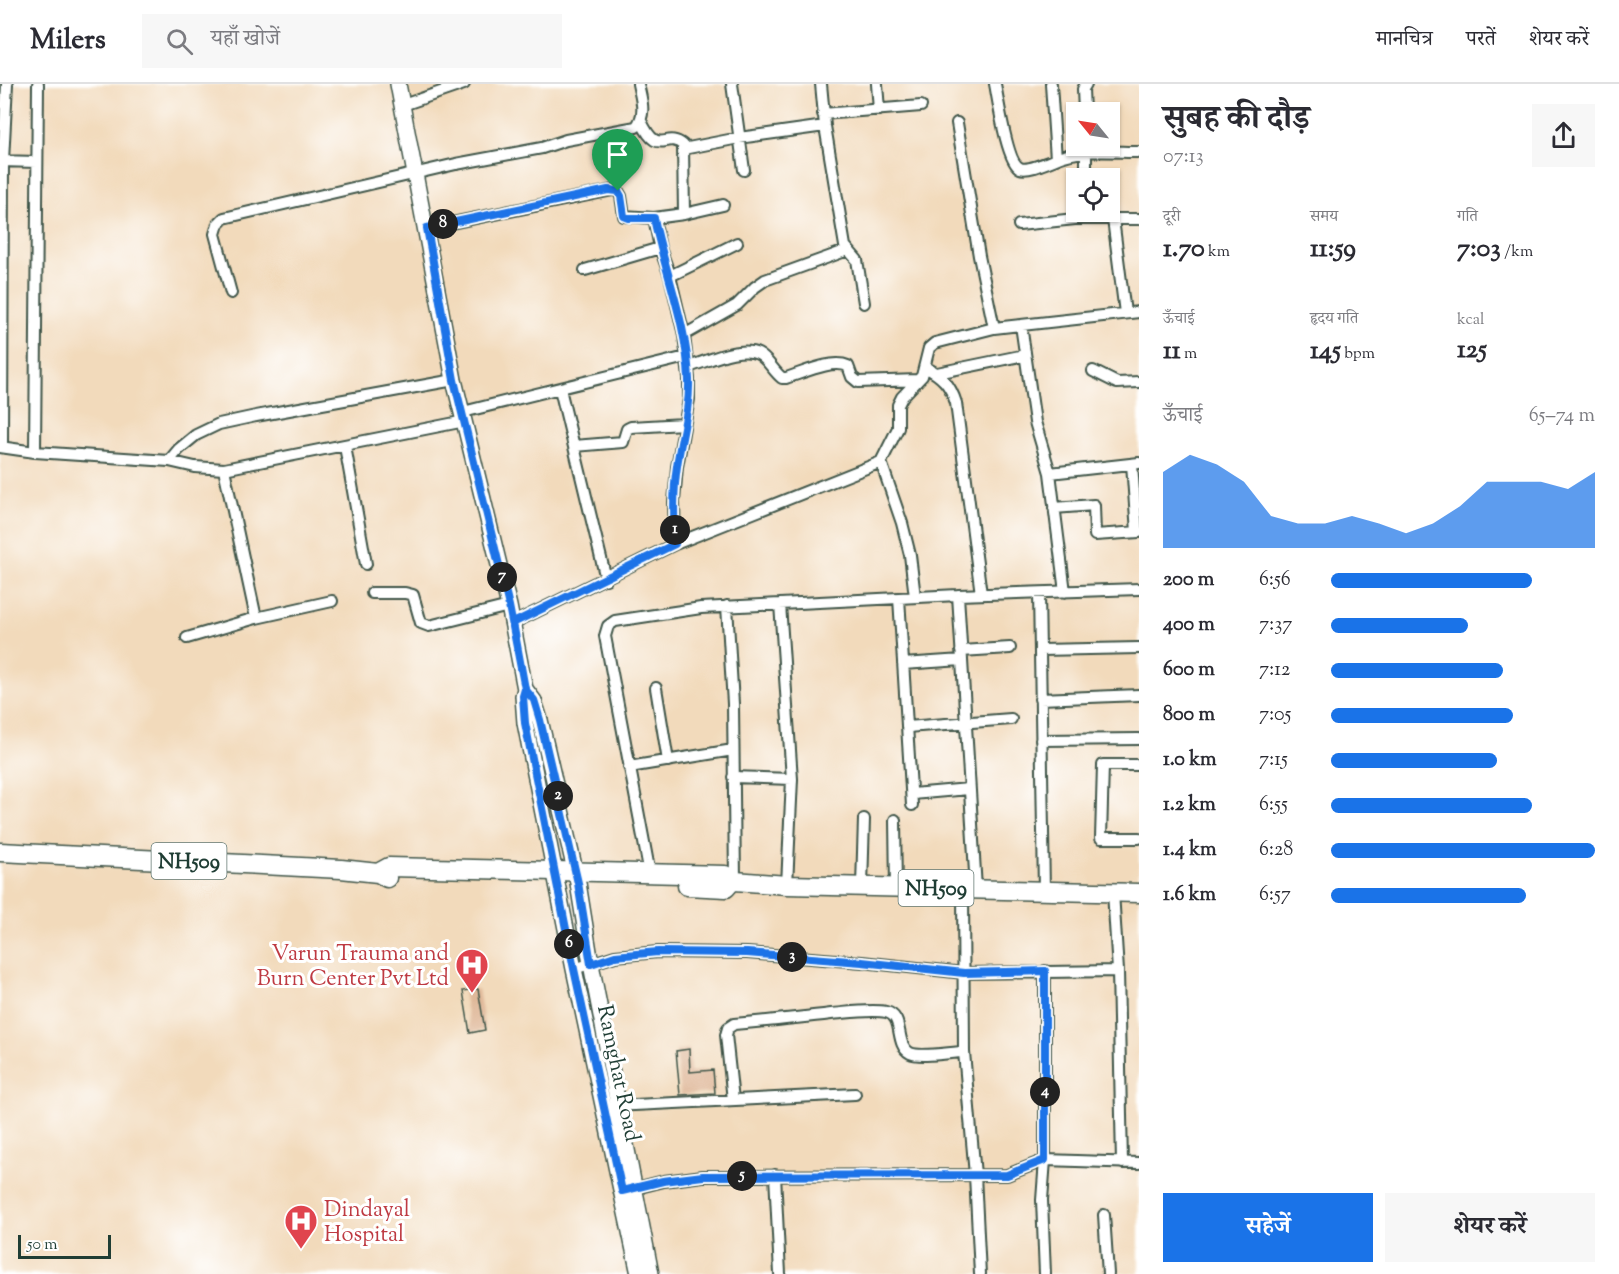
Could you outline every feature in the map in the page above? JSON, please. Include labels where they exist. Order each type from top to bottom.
[{"type":"highway","name":"NH509","points":[[0,852],[341,869],[378,873],[389,867],[726,888],[734,880]]},
{"type":"highway","name":"NH509","points":[[577,877],[725,874],[734,880],[787,885],[896,887],[967,893],[1044,890],[1113,897],[1139,892]]},
{"type":"main road","points":[[398,84],[454,380],[513,623],[525,689]]},
{"type":"main road","name":"Ramghat Road","points":[[525,689],[523,696],[525,723],[574,969],[612,1106]]},
{"type":"main road","name":"Ramghat Road","points":[[525,689],[534,700],[540,720],[577,877],[612,1106],[628,1190],[639,1274]]},
{"type":"main road","name":"Ramghat Road","points":[[628,1190],[651,1274]]},
{"type":"street","points":[[7,84],[1,161],[1,447],[35,452],[169,461],[224,470],[345,446],[464,417],[561,389],[740,351],[759,354],[782,378],[844,364],[848,366],[852,377],[858,382],[918,380]]},
{"type":"street","points":[[35,452],[38,84]]},
{"type":"street","points":[[402,105],[464,84]]},
{"type":"street","points":[[231,293],[215,234],[218,224],[224,218],[416,173],[636,127],[643,114],[638,84]]},
{"type":"street","points":[[732,84],[744,170]]},
{"type":"street","points":[[821,84],[823,114],[845,246],[857,260],[864,303]]},
{"type":"street","points":[[877,84],[879,110]]},
{"type":"street","points":[[995,84],[999,109],[1014,164],[1020,169],[1028,168],[1066,155]]},
{"type":"street","points":[[1051,84],[1056,159]]},
{"type":"street","points":[[1084,102],[1083,89],[1086,84]]},
{"type":"street","points":[[823,114],[921,106]]},
{"type":"street","points":[[641,121],[653,141],[680,142],[683,149],[684,214]]},
{"type":"street","points":[[957,123],[994,328]]},
{"type":"street","points":[[683,149],[739,138],[825,126]]},
{"type":"street","points":[[1120,151],[1139,152]]},
{"type":"street","points":[[1,161],[37,162]]},
{"type":"street","points":[[427,228],[613,190],[618,191],[621,196],[624,216],[629,218],[654,218],[684,214],[723,205]]},
{"type":"street","points":[[654,218],[684,335],[687,362],[689,399],[677,467],[674,502],[675,544]]},
{"type":"street","points":[[1019,225],[1066,218]]},
{"type":"street","points":[[1120,219],[1139,219]]},
{"type":"street","points":[[1113,222],[1125,313]]},
{"type":"street","points":[[670,276],[737,243]]},
{"type":"street","points":[[585,270],[660,248]]},
{"type":"street","points":[[684,335],[738,305],[765,280],[848,250]]},
{"type":"street","points":[[513,623],[675,544],[881,462],[898,428],[898,405],[918,380],[925,367],[926,354],[935,343],[994,328],[1139,312]]},
{"type":"street","points":[[1021,325],[1035,422],[1050,473],[1065,592]]},
{"type":"street","points":[[938,374],[1025,355]]},
{"type":"street","points":[[925,367],[946,380],[956,403],[981,594]]},
{"type":"street","points":[[1093,371],[1118,383],[1139,382]]},
{"type":"street","points":[[169,461],[178,449],[196,435],[219,424],[454,380]]},
{"type":"street","points":[[561,389],[606,579]]},
{"type":"street","points":[[574,446],[623,442],[627,429],[631,427],[684,424]]},
{"type":"street","points":[[345,446],[366,564]]},
{"type":"street","points":[[881,462],[902,523],[910,555],[915,597]]},
{"type":"street","points":[[1050,473],[1135,464],[1138,532],[1095,535],[1094,505],[1054,508]]},
{"type":"street","points":[[224,470],[256,618]]},
{"type":"street","points":[[650,874],[605,636],[608,626],[615,621],[727,606],[1139,589]]},
{"type":"street","points":[[1039,592],[1044,890]]},
{"type":"street","points":[[372,593],[413,595],[421,623],[429,626],[509,606]]},
{"type":"street","points":[[958,595],[969,789],[967,893],[963,914],[964,1052],[975,1175],[980,1274]]},
{"type":"street","points":[[899,598],[912,800],[969,789]]},
{"type":"street","points":[[187,638],[256,618],[332,601]]},
{"type":"street","points":[[780,604],[792,779],[787,885]]},
{"type":"street","points":[[727,606],[733,704],[734,880]]},
{"type":"street","points":[[903,664],[1010,648]]},
{"type":"street","points":[[1040,650],[1139,648]]},
{"type":"street","points":[[656,688],[668,761]]},
{"type":"street","points":[[1040,699],[1139,694]]},
{"type":"street","points":[[907,727],[1011,719]]},
{"type":"street","points":[[1041,740],[1139,739]]},
{"type":"street","points":[[629,767],[733,750]]},
{"type":"street","points":[[1139,765],[1103,765],[1101,838],[1139,838]]},
{"type":"street","points":[[734,777],[792,779]]},
{"type":"street","points":[[862,886],[864,819]]},
{"type":"street","points":[[896,820],[896,887]]},
{"type":"street","points":[[1113,897],[1118,971],[1122,1163]]},
{"type":"street","points":[[574,969],[615,956],[658,952],[747,953],[964,973],[1118,971]]},
{"type":"street","points":[[1045,971],[1045,1160],[1042,1200],[1045,1274]]},
{"type":"street","points":[[733,1100],[726,1035],[729,1028],[735,1024],[846,1013],[887,1012],[894,1015],[903,1045],[909,1052],[918,1055],[964,1052]]},
{"type":"street","points":[[612,1106],[855,1094]]},
{"type":"street","points":[[628,1190],[663,1181],[703,1176],[1007,1175],[1045,1160],[1139,1163]]},
{"type":"street","points":[[775,1175],[780,1274]]},
{"type":"street","points":[[1104,1215],[1108,1274]]},
{"type":"building","points":[[478,989],[485,1030],[470,1033],[463,991]]},
{"type":"building","points":[[689,1049],[690,1072],[713,1070],[715,1093],[680,1095],[676,1051]]},
{"type":"place","name":"Varun Trauma and Burn Center Pvt Ltd","points":[[472,994]]},
{"type":"place","name":"Dindayal Hospital","points":[[301,1250]]},
{"type":"route","points":[[618,191],[608,190],[427,228],[454,380],[513,623],[525,689],[523,696],[525,723],[574,969],[622,1191],[663,1181],[703,1176],[1007,1175],[1025,1169],[1045,1160],[1045,971],[964,973],[747,953],[658,952],[615,956],[591,964],[576,871],[540,720],[532,694],[525,689],[513,623],[675,544],[674,502],[677,467],[689,399],[684,335],[654,218],[624,216],[618,191]]}]
